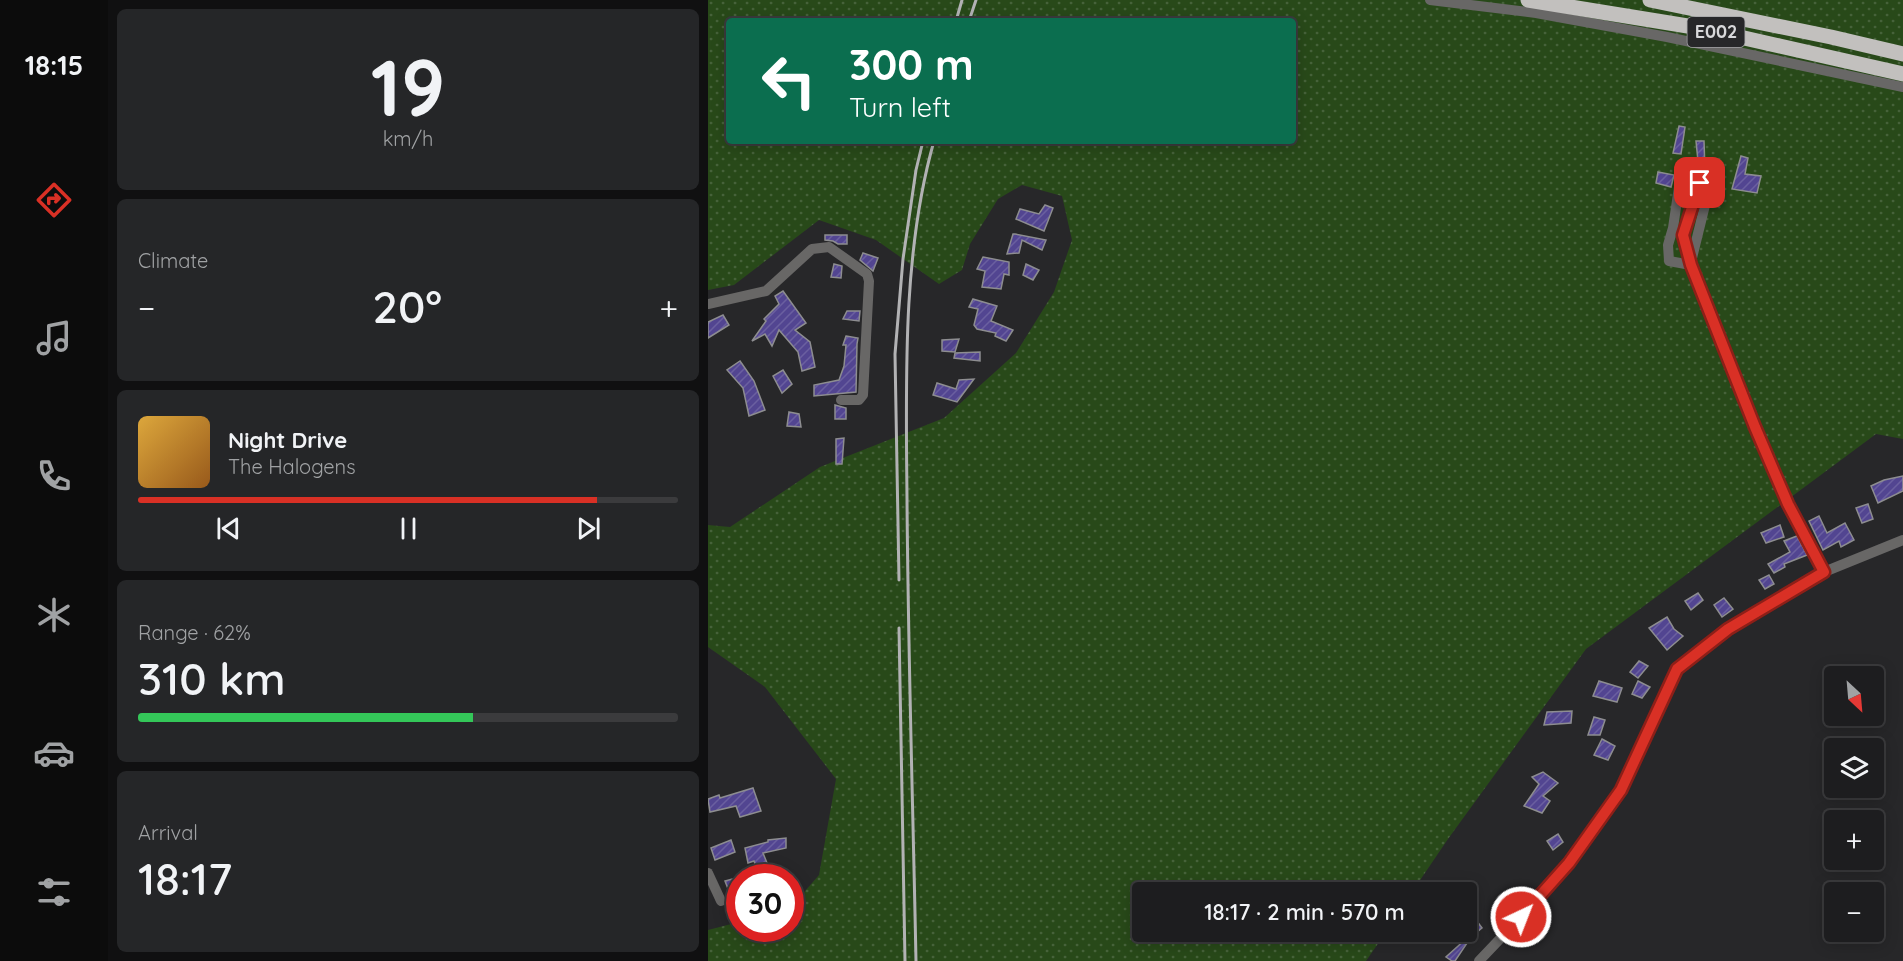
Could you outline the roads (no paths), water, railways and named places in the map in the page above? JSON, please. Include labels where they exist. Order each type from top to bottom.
[{"type":"highway","name":"E002","points":[[1528,0],[1700,28],[1903,74]]},
{"type":"highway","name":"E002","points":[[1650,0],[1903,54]]},
{"type":"street","points":[[1430,0],[1536,13],[1667,37],[1903,87]]},
{"type":"street","points":[[1680,180],[1673,228],[1668,245],[1669,261],[1691,265]]},
{"type":"street","points":[[1700,183],[1683,235],[1691,265],[1751,418],[1788,504],[1824,572]]},
{"type":"street","points":[[1691,265],[1707,197]]},
{"type":"street","points":[[708,304],[766,291],[812,249],[829,247],[867,274],[869,281],[863,395],[859,400],[841,400]]},
{"type":"street","points":[[1479,961],[1569,863],[1621,790],[1677,669],[1728,629],[1824,572],[1903,540]]},
{"type":"street","points":[[708,873],[721,901]]},
{"type":"railway","points":[[957,18],[962,0]]},
{"type":"railway","points":[[970,18],[976,0]]},
{"type":"railway","points":[[899,580],[895,354],[903,259],[916,170],[922,144]]},
{"type":"railway","points":[[916,961],[908,614],[907,364],[908,318],[916,228],[933,144]]},
{"type":"railway","points":[[899,628],[905,961]]}]
